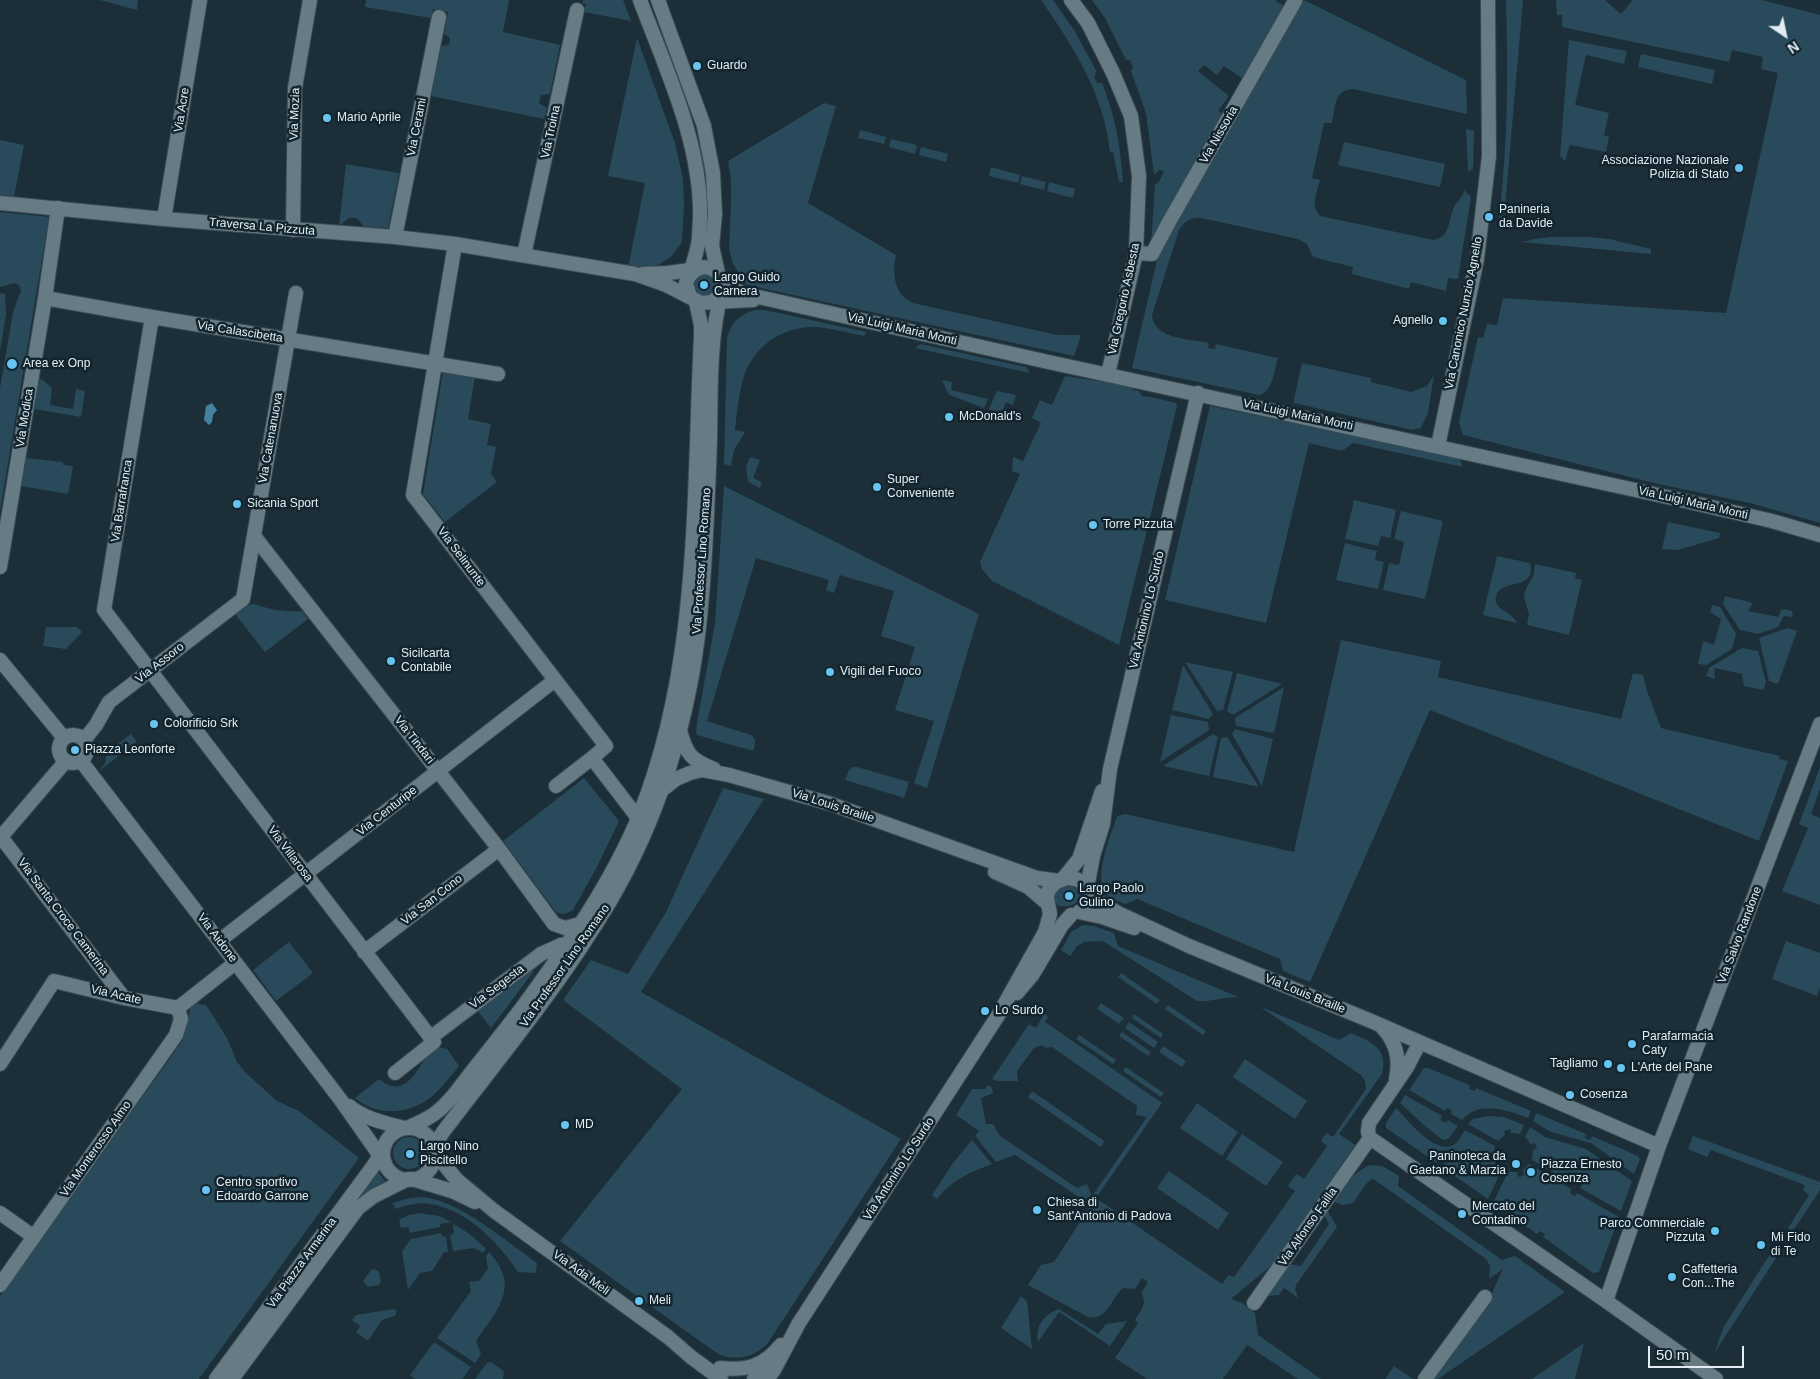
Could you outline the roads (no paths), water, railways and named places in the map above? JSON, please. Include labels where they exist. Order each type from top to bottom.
[{"type":"street","name":"Via Acre","points":[[164,219],[200,0]]},
{"type":"street","name":"Via Mozia","points":[[294,230],[295,88],[310,0]]},
{"type":"street","points":[[640,0],[695,157],[700,207],[699,237],[693,271],[686,283],[693,299]]},
{"type":"street","points":[[658,0],[698,109],[709,148],[713,173],[715,214],[712,246],[718,290]]},
{"type":"street","name":"Via Gregorio Asbesta","points":[[1071,0],[1088,23],[1113,73],[1131,116],[1139,176],[1136,253],[1108,374]]},
{"type":"street","name":"Via Canonico Nunzio Agnello","points":[[1438,446],[1477,259],[1488,165],[1488,0]]},
{"type":"street","name":"Via Nissoria","points":[[1136,253],[1152,254],[1295,1]]},
{"type":"street","name":"Via Troina","points":[[524,255],[577,10]]},
{"type":"street","name":"Via Cerami","points":[[395,237],[439,17]]},
{"type":"street","name":"Traversa La Pizzuta","points":[[0,202],[164,219],[395,237],[524,255]]},
{"type":"street","name":"Via Modica","points":[[0,568],[58,208]]},
{"type":"street","name":"Via Selinunte","points":[[455,244],[413,495],[606,746],[592,758]]},
{"type":"street","points":[[524,255],[635,274],[666,285],[701,304],[718,290],[732,288],[745,294],[774,300]]},
{"type":"street","points":[[635,274],[693,271],[711,268],[718,290]]},
{"type":"street","points":[[718,290],[774,300]]},
{"type":"street","name":"Via Professor Lino Romano","points":[[435,1150],[443,1132],[546,998],[586,941],[610,902],[633,858],[662,790],[680,730],[700,620],[709,468],[713,330],[718,290]]},
{"type":"street","name":"Via Catenanuova","points":[[232,608],[243,599],[296,293]]},
{"type":"street","name":"Via Calascibetta","points":[[45,298],[498,374]]},
{"type":"street","name":"Via Professor Lino Romano","points":[[406,1128],[428,1119],[453,1096],[503,1034],[567,944],[614,866],[638,818],[651,782],[671,712],[687,616],[695,508],[701,337],[701,325],[693,299]]},
{"type":"street","name":"Via Luigi Maria Monti","points":[[774,300],[1772,520],[1820,534]]},
{"type":"street","name":"Via Barrafranca","points":[[150,671],[104,610],[152,317]]},
{"type":"street","name":"Via Antonino Lo Surdo","points":[[1110,769],[1198,393]]},
{"type":"street","name":"Via Tindari","points":[[254,536],[438,771],[554,924],[564,928],[580,924]]},
{"type":"street","name":"Via Assoro","points":[[84,740],[96,726],[110,702],[232,608]]},
{"type":"street","points":[[3,667],[64,738]]},
{"type":"street","name":"Via Villarosa","points":[[150,671],[430,1038]]},
{"type":"street","name":"Via Centuripe","points":[[219,941],[555,680]]},
{"type":"street","name":"Via Salvo Randone","points":[[1606,1301],[1659,1146],[1820,724]]},
{"type":"street","points":[[680,730],[684,745],[698,763],[728,775]]},
{"type":"street","points":[[77,735],[84,740],[88,749],[85,758],[73,764],[65,762],[59,750],[61,741],[68,736],[77,735]]},
{"type":"street","points":[[556,786],[592,758],[638,818]]},
{"type":"street","name":"Via Aidone","points":[[81,761],[340,1099]]},
{"type":"street","points":[[0,837],[65,762]]},
{"type":"street","points":[[999,1014],[1045,932],[1048,922],[1048,892],[1078,859],[1110,769]]},
{"type":"street","points":[[999,1014],[1033,974],[1062,925],[1088,900],[1093,856],[1103,824],[1110,769]]},
{"type":"street","points":[[662,790],[676,779],[702,770],[728,775]]},
{"type":"street","name":"Via Louis Braille","points":[[728,775],[830,804],[937,842]]},
{"type":"street","name":"Via Santa Croce Camerina","points":[[0,837],[124,998]]},
{"type":"street","points":[[937,842],[1036,878],[1076,879],[1101,903],[1118,913],[1189,946]]},
{"type":"street","points":[[937,842],[1028,887],[1058,914],[1075,913],[1102,917],[1189,946]]},
{"type":"street","name":"Via San Cono","points":[[364,952],[498,849]]},
{"type":"street","name":"Via Segesta","points":[[395,1073],[434,1042],[430,1038],[541,954],[567,944]]},
{"type":"street","name":"Via Louis Braille","points":[[1189,946],[1420,1042],[1659,1146]]},
{"type":"street","points":[[178,1008],[235,963]]},
{"type":"street","name":"Via Acate","points":[[0,1064],[54,981],[124,998],[178,1008]]},
{"type":"street","name":"Via Monterosso Almo","points":[[0,1286],[176,1035],[181,1019],[178,1008]]},
{"type":"street","name":"Via Antonino Lo Surdo","points":[[754,1379],[771,1372],[799,1323],[999,1014]]},
{"type":"street","points":[[1382,1026],[1394,1043],[1397,1054],[1398,1071],[1395,1084]]},
{"type":"street","points":[[1420,1042],[1407,1067],[1369,1122],[1368,1132],[1370,1138],[1716,1379]]},
{"type":"street","points":[[340,1099],[357,1113],[386,1124],[416,1128],[424,1132],[430,1138],[435,1150],[456,1179],[493,1210]]},
{"type":"street","points":[[340,1099],[383,1155],[388,1168],[397,1176],[452,1191],[493,1210]]},
{"type":"street","points":[[383,1155],[392,1134],[406,1128]]},
{"type":"street","name":"Via Alfonso Failla","points":[[1254,1303],[1370,1138]]},
{"type":"street","points":[[410,1179],[424,1175],[429,1171],[435,1160],[435,1150]]},
{"type":"street","name":"Via Piazza Armerina","points":[[216,1379],[383,1155]]},
{"type":"street","name":"Via Piazza Armerina","points":[[232,1379],[358,1208],[374,1196],[410,1179]]},
{"type":"street","name":"Via Ada Meli","points":[[493,1210],[668,1337],[691,1357],[720,1373],[736,1379]]},
{"type":"street","points":[[0,1213],[34,1237]]},
{"type":"street","points":[[1425,1379],[1485,1297]]},
{"type":"street","points":[[720,1373],[745,1369],[771,1372]]},
{"type":"place","name":"Guardo","points":[[697,66]]},
{"type":"place","name":"Mario Aprile","points":[[327,118]]},
{"type":"place","name":"Associazione Nazionale Polizia di Stato","points":[[1739,168]]},
{"type":"place","name":"Panineria da Davide","points":[[1489,217]]},
{"type":"place","name":"Largo Guido Carnera","points":[[704,285]]},
{"type":"place","name":"Agnello","points":[[1443,321]]},
{"type":"place","name":"Area ex Onp","points":[[12,364]]},
{"type":"place","name":"McDonald's","points":[[949,417]]},
{"type":"place","name":"Super Conveniente","points":[[877,487]]},
{"type":"place","name":"Sicania Sport","points":[[237,504]]},
{"type":"place","name":"Torre Pizzuta","points":[[1093,525]]},
{"type":"place","name":"Sicilcarta Contabile","points":[[391,661]]},
{"type":"place","name":"Vigili del Fuoco","points":[[830,672]]},
{"type":"place","name":"Colorificio Srk","points":[[154,724]]},
{"type":"place","name":"Piazza Leonforte","points":[[75,750]]},
{"type":"place","name":"Largo Paolo Gulino","points":[[1069,896]]},
{"type":"place","name":"Lo Surdo","points":[[985,1011]]},
{"type":"place","name":"Parafarmacia Caty","points":[[1632,1044]]},
{"type":"place","name":"Tagliamo","points":[[1608,1064]]},
{"type":"place","name":"L'Arte del Pane","points":[[1621,1068]]},
{"type":"place","name":"Cosenza","points":[[1570,1095]]},
{"type":"place","name":"MD","points":[[565,1125]]},
{"type":"place","name":"Largo Nino Piscitello","points":[[410,1154]]},
{"type":"place","name":"Paninoteca da Gaetano & Marzia","points":[[1516,1164]]},
{"type":"place","name":"Piazza Ernesto Cosenza","points":[[1531,1172]]},
{"type":"place","name":"Centro sportivo Edoardo Garrone","points":[[206,1190]]},
{"type":"place","name":"Chiesa di Sant'Antonio di Padova","points":[[1037,1210]]},
{"type":"place","name":"Mercato del Contadino","points":[[1462,1214]]},
{"type":"place","name":"Parco Commerciale Pizzuta","points":[[1715,1231]]},
{"type":"place","name":"Mi Fido di Te","points":[[1761,1245]]},
{"type":"place","name":"Caffetteria Con...The","points":[[1672,1277]]},
{"type":"place","name":"Meli","points":[[639,1301]]}]
